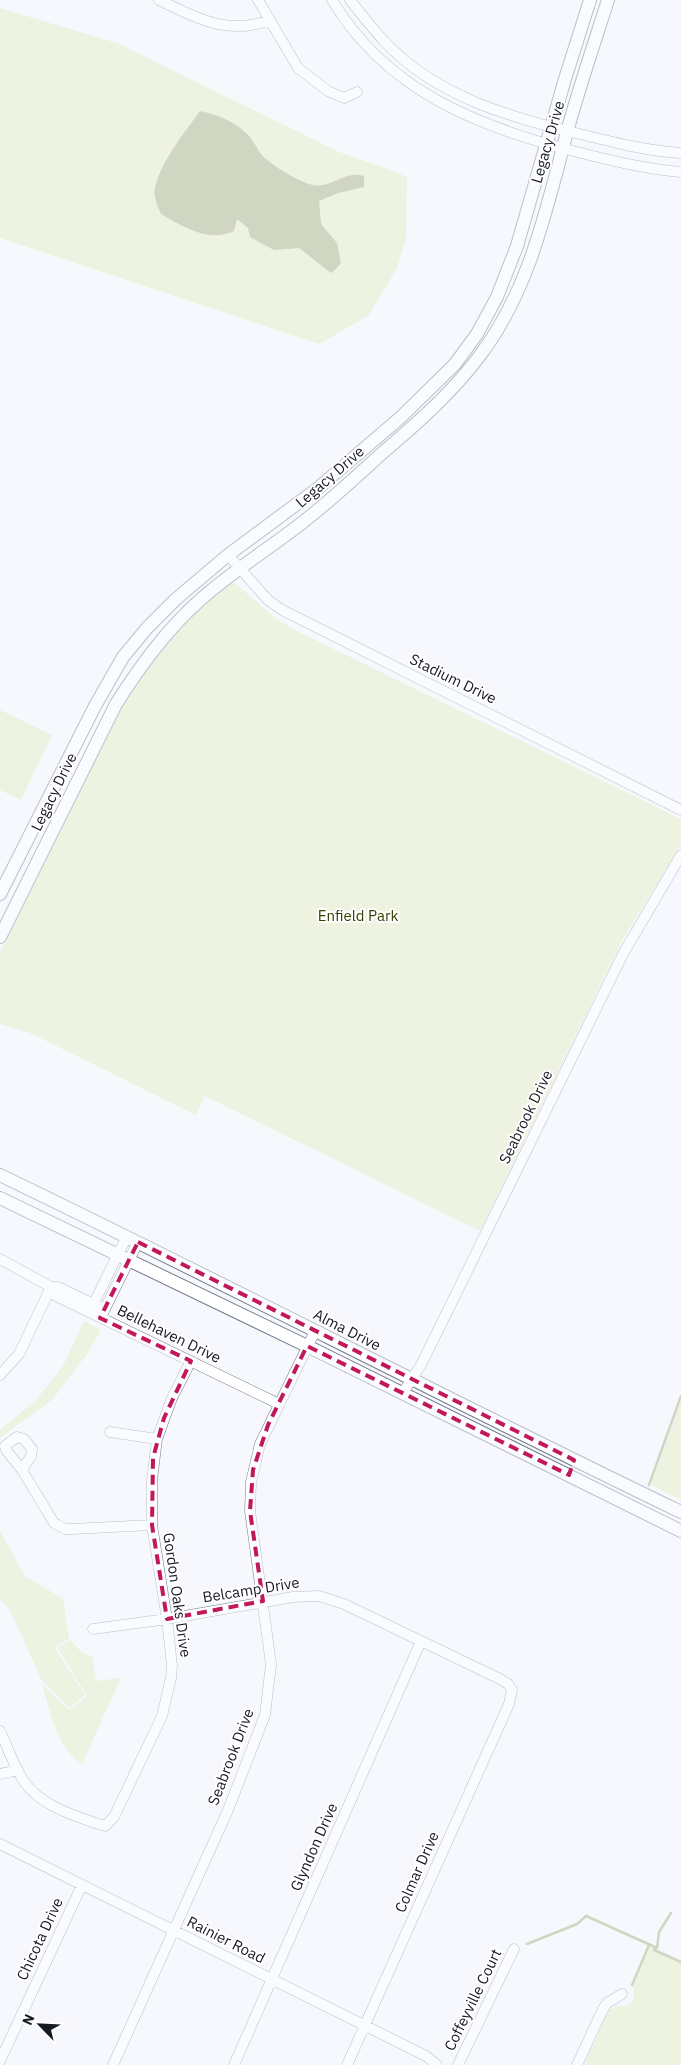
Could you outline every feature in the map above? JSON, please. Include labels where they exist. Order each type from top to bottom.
[{"type":"main road","name":"Legacy Drive","points":[[1,892],[95,706],[123,657],[147,628],[176,599],[228,554],[317,489],[401,417],[455,364],[483,322],[497,297],[512,262],[590,0]]},
{"type":"main road","name":"Legacy Drive","points":[[0,937],[110,716],[138,668],[167,633],[198,601],[239,568],[302,523],[409,429],[461,378],[496,332],[515,299],[526,274],[608,0]]},
{"type":"main road","points":[[483,322],[496,332]]},
{"type":"main road","points":[[401,417],[409,429]]},
{"type":"main road","points":[[1,892],[19,897]]},
{"type":"main road","name":"Alma Drive","points":[[0,1175],[133,1239],[315,1332],[681,1512]]},
{"type":"main road","points":[[33,1214],[40,1194]]},
{"type":"main road","points":[[0,1198],[307,1346],[681,1531]]},
{"type":"main road","points":[[569,1475],[574,1460]]},
{"type":"street","points":[[159,0],[209,23],[242,27],[270,20]]},
{"type":"street","points":[[258,0],[298,68],[328,91],[344,98],[357,92]]},
{"type":"street","points":[[332,0],[344,20],[375,56],[431,98],[473,120],[563,149],[638,167],[681,172]]},
{"type":"street","points":[[350,0],[384,42],[413,68],[457,95],[514,118],[551,128],[644,149],[681,154]]},
{"type":"street","points":[[431,98],[440,85]]},
{"type":"street","name":"Stadium Drive","points":[[228,554],[268,600],[282,610],[681,810]]},
{"type":"street","name":"Seabrook Drive","points":[[402,1394],[421,1365],[623,954],[681,855]]},
{"type":"street","points":[[102,1313],[133,1239]]},
{"type":"street","points":[[92,1308],[124,1257]]},
{"type":"street","name":"Bellehaven Drive","points":[[0,1259],[51,1288],[54,1295],[92,1308],[191,1361],[279,1404]]},
{"type":"street","points":[[0,1375],[19,1354],[51,1288]]},
{"type":"street","name":"Seabrook Drive","points":[[113,2065],[228,1810],[265,1716],[271,1664],[250,1512],[253,1470],[260,1444],[315,1332]]},
{"type":"street","name":"Gordon Oaks Drive","points":[[18,1770],[33,1792],[57,1809],[105,1826],[114,1817],[166,1703],[172,1666],[167,1619],[152,1525],[152,1480],[156,1439],[172,1398],[191,1361]]},
{"type":"street","points":[[110,1432],[156,1439]]},
{"type":"street","points":[[22,1470],[54,1523],[59,1527],[72,1529],[152,1525]]},
{"type":"street","name":"Belcamp Drive","points":[[93,1629],[167,1619],[263,1601],[307,1596],[330,1598],[500,1679],[508,1684],[512,1690]]},
{"type":"street","name":"Glyndon Drive","points":[[234,2065],[422,1641]]},
{"type":"street","name":"Colmar Drive","points":[[346,2065],[510,1704],[512,1690]]},
{"type":"street","points":[[0,1731],[5,1752],[18,1770],[0,1774]]},
{"type":"street","name":"Rainier Road","points":[[0,1844],[426,2056],[437,2065]]},
{"type":"street","name":"Chicota Drive","points":[[0,2061],[82,1885]]},
{"type":"street","name":"Coffeyville Court","points":[[458,2065],[514,1949]]},
{"type":"street","points":[[577,2065],[607,2003],[622,1994]]},
{"type":"highlighted area","points":[[138,1242],[574,1460],[569,1475],[307,1346],[268,1425],[253,1470],[250,1511],[263,1601],[167,1619],[152,1525],[153,1458],[164,1418],[191,1361],[100,1318]]},
{"type":"green space","points":[[0,8],[117,43],[339,152],[407,177],[406,238],[397,268],[368,316],[319,344],[0,238]]},
{"type":"green space","name":"Enfield Park","points":[[231,583],[236,584],[275,618],[295,630],[681,819],[681,845],[623,939],[480,1231],[205,1096],[196,1115],[30,1033],[0,1024],[0,952],[113,718],[158,653],[178,629],[197,610]]},
{"type":"green space","points":[[0,710],[52,735],[21,800],[0,790]]},
{"type":"green space","points":[[84,1321],[101,1330],[87,1354],[52,1400],[0,1438],[0,1430],[36,1400],[63,1366]]},
{"type":"green space","points":[[681,1401],[681,1500],[651,1485]]},
{"type":"green space","points":[[0,1531],[25,1576],[63,1599],[69,1639],[54,1647],[85,1695],[69,1708],[41,1679],[11,1612],[0,1599]]},
{"type":"green space","points":[[71,1640],[81,1652],[92,1657],[96,1681],[121,1678],[82,1764],[65,1747],[55,1728],[42,1684],[69,1710],[87,1696],[57,1647]]},
{"type":"green space","points":[[650,1946],[681,1960],[681,2065],[584,2065],[609,2010],[616,2006],[627,2006],[633,2000],[634,1992],[632,1986]]},
{"type":"shaded area","points":[[200,111],[218,116],[235,124],[248,135],[266,159],[288,174],[308,184],[320,186],[350,175],[364,176],[364,187],[338,193],[319,201],[321,224],[337,243],[341,263],[335,270],[331,273],[299,248],[274,250],[250,237],[248,228],[237,219],[234,231],[215,235],[196,232],[161,214],[155,199],[155,188],[159,175],[175,146]]},
{"type":"waterway","points":[[649,1485],[681,1396]]},
{"type":"waterway","points":[[655,1947],[657,1948],[659,1932],[671,1913]]},
{"type":"waterway","points":[[527,1944],[577,1924],[586,1916],[655,1947],[654,1950],[681,1962]]},
{"type":"waterway","points":[[632,1985],[649,1945]]}]
